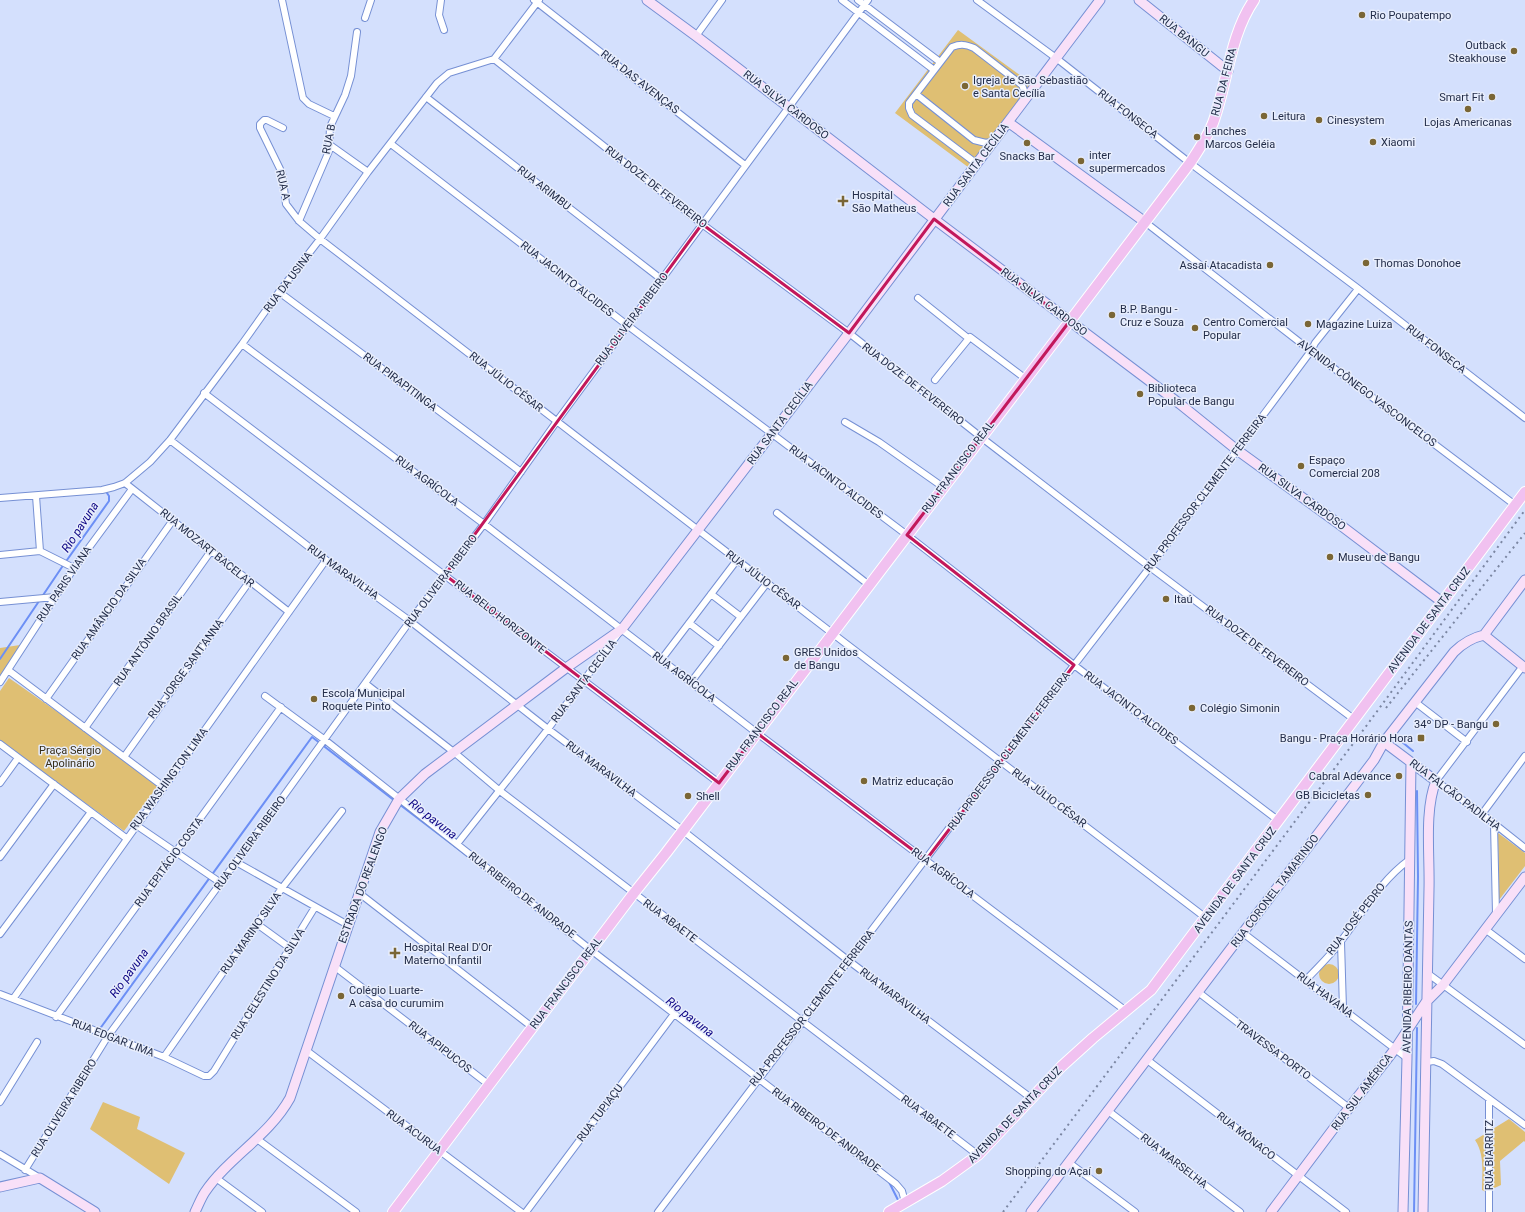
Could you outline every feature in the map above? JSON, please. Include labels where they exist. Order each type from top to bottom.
[{"type":"main road","name":"RUA DA FEIRA","points":[[1190,163],[1204,141],[1214,120],[1242,19],[1254,0]]},
{"type":"main road","name":"RUA FRANCISCO REAL","points":[[393,1212],[440,1151],[488,1084],[719,783],[1190,163]]},
{"type":"main road","name":"AVENIDA DE SANTA CRUZ","points":[[889,1212],[942,1181],[978,1155],[1031,1098],[1078,1052],[1151,990],[1525,492]]},
{"type":"main road","points":[[905,1202],[909,1212]]},
{"type":"street","points":[[282,0],[303,98],[309,104],[334,116]]},
{"type":"street","points":[[365,18],[370,0]]},
{"type":"street","points":[[441,0],[439,15],[444,30]]},
{"type":"street","name":"RUA SILVA CARDOSO","points":[[647,0],[788,106],[1069,322],[1180,404],[1237,450],[1339,524],[1442,602]]},
{"type":"street","points":[[696,36],[722,0]]},
{"type":"street","points":[[842,0],[934,70]]},
{"type":"street","points":[[858,0],[866,2],[940,62]]},
{"type":"street","name":"RUA FONSECA","points":[[977,0],[1056,58],[1190,163],[1328,266],[1525,418]]},
{"type":"street","name":"RUA SANTA CECÍLIA","points":[[457,844],[584,682],[622,629],[849,333],[1100,0]]},
{"type":"street","name":"RUA BANGU","points":[[1140,0],[1228,71]]},
{"type":"street","points":[[494,59],[537,1]]},
{"type":"street","name":"RUA DAS AVENÇAS","points":[[537,1],[745,165]]},
{"type":"street","name":"RUA OLIVEIRA RIBEIRO","points":[[25,1170],[108,1036],[366,684],[410,621],[484,524],[627,325],[866,2]]},
{"type":"street","name":"RUA B","points":[[299,221],[329,151],[330,127],[350,81],[357,32]]},
{"type":"street","points":[[976,164],[912,115],[909,108],[909,103],[940,62],[952,47],[960,44],[974,48],[1022,85],[1025,93],[1024,101]]},
{"type":"street","name":"RUA DA USINA","points":[[0,498],[102,490],[124,483],[150,462],[170,440],[320,239],[368,172],[437,83],[449,73],[494,59]]},
{"type":"street","name":"RUA DOZE DE FEVEREIRO","points":[[494,59],[702,224],[849,333],[981,438],[1150,567],[1355,720]]},
{"type":"street","points":[[916,94],[974,140],[986,143],[994,141]]},
{"type":"street","name":"RUA ARIMBU","points":[[426,97],[661,279]]},
{"type":"street","name":"RUA A","points":[[283,128],[267,120],[264,120],[260,124],[260,128],[282,173],[286,204],[299,221],[320,239]]},
{"type":"street","name":"AVENIDA CÔNEGO VASCONCELOS","points":[[1008,122],[1145,222],[1311,351],[1515,505]]},
{"type":"street","points":[[330,144],[368,172]]},
{"type":"street","name":"RUA JACINTO ALCIDES","points":[[391,144],[1279,821]]},
{"type":"street","name":"RUA JÚLIO CÉSAR","points":[[320,239],[832,633],[1206,918]]},
{"type":"street","name":"RUA PROFESSOR CLEMENTE FERREIRA","points":[[658,1212],[1000,761],[1150,567],[1311,351],[1315,343],[1358,289]]},
{"type":"street","name":"RUA PIRAPITINGA","points":[[279,292],[520,472]]},
{"type":"street","points":[[918,298],[968,338],[972,338],[1026,379]]},
{"type":"street","points":[[935,380],[968,338]]},
{"type":"street","name":"RUA AGRÍCOLA","points":[[242,344],[484,524],[757,733],[1126,1011]]},
{"type":"street","name":"RUA BELO HORIZONTE","points":[[204,393],[719,783]]},
{"type":"street","points":[[845,422],[879,442],[943,487]]},
{"type":"street","name":"RUA MARAVILHA","points":[[170,440],[326,560],[410,621],[548,729],[682,830],[849,961],[1031,1098]]},
{"type":"street","name":"RUA MOZART BACELAR","points":[[124,483],[289,612]]},
{"type":"street","name":"RUA PARIS VIANA","points":[[0,682],[74,568],[132,489]]},
{"type":"street","points":[[36,496],[40,551]]},
{"type":"street","points":[[777,513],[869,585]]},
{"type":"street","name":"RUA AMÂNCIO DA SILVA","points":[[46,699],[173,520]]},
{"type":"street","points":[[0,555],[40,551],[74,568]]},
{"type":"street","name":"RUA ANTÔNIO BRASIL","points":[[85,728],[211,551]]},
{"type":"street","name":"RUA WASHINGTON LIMA","points":[[13,1000],[126,838],[326,560]]},
{"type":"street","points":[[661,660],[737,560]]},
{"type":"street","points":[[1436,781],[1524,667],[1484,635],[1525,580]]},
{"type":"street","name":"RUA JORGE SANT'ANNA","points":[[124,757],[249,582]]},
{"type":"street","points":[[691,682],[767,583]]},
{"type":"street","points":[[711,594],[741,617]]},
{"type":"street","points":[[0,602],[55,597]]},
{"type":"street","points":[[689,623],[719,646]]},
{"type":"street","name":"ESTRADA DO REALENGO","points":[[195,1212],[205,1193],[216,1178],[277,1119],[290,1098],[380,832],[399,799],[425,774],[566,668],[622,629]]},
{"type":"street","name":"RUA CORONEL TAMARINDO","points":[[1031,1212],[1374,760],[1384,742],[1454,652],[1462,644],[1472,638],[1484,635]]},
{"type":"street","points":[[8,670],[164,787]]},
{"type":"street","name":"RUA ABAETE","points":[[366,684],[500,791],[978,1155]]},
{"type":"street","name":"RUA RIBEIRO DE ANDRADE","points":[[265,696],[324,740],[757,1080],[896,1184],[902,1191],[905,1202]]},
{"type":"street","points":[[1415,702],[1467,742]]},
{"type":"street","name":"RUA EPITÁCIO COSTA","points":[[56,1017],[281,707]]},
{"type":"street","name":"RUA FALCÃO PADILHA","points":[[1384,742],[1482,814],[1525,848]]},
{"type":"street","points":[[0,744],[126,838]]},
{"type":"street","points":[[1482,814],[1525,756]]},
{"type":"street","points":[[0,782],[18,758]]},
{"type":"street","name":"AVENIDA RIBEIRO DANTAS","points":[[1403,1212],[1407,1058],[1411,762]]},
{"type":"street","name":"AVENIDA RIBEIRO DANTAS","points":[[1423,1212],[1427,1062],[1426,1002],[1430,876],[1429,802],[1436,781]]},
{"type":"street","points":[[0,857],[54,784]]},
{"type":"street","name":"RUA MARINO SILVA","points":[[164,1057],[282,888],[342,811]]},
{"type":"street","points":[[0,934],[91,812]]},
{"type":"street","points":[[1494,824],[1496,914]]},
{"type":"street","points":[[136,825],[221,883]]},
{"type":"street","name":"RUA JOSÉ PEDRO","points":[[1306,980],[1341,942],[1384,883],[1409,860]]},
{"type":"street","points":[[236,862],[348,925]]},
{"type":"street","name":"RUA SUL AMÉRICA","points":[[1271,1212],[1348,1108],[1395,1048],[1426,1002],[1443,985],[1525,877]]},
{"type":"street","points":[[359,893],[532,1027]]},
{"type":"street","name":"RUA CELESTINO DA SILVA","points":[[220,1062],[315,907]]},
{"type":"street","points":[[257,924],[290,948]]},
{"type":"street","points":[[1485,929],[1525,959]]},
{"type":"street","name":"RUA HAVANA","points":[[1243,933],[1407,1058]]},
{"type":"street","points":[[1341,942],[1343,1009]]},
{"type":"street","name":"RUA APIPUCOS","points":[[334,966],[488,1084]]},
{"type":"street","points":[[1427,974],[1525,1045]]},
{"type":"street","name":"TRAVESSA PORTO","points":[[1198,992],[1348,1108]]},
{"type":"street","name":"RUA EDGAR LIMA","points":[[0,994],[56,1017],[164,1057],[204,1076],[211,1074],[220,1062]]},
{"type":"street","name":"RUA TUPIAÇU","points":[[526,1212],[673,1015]]},
{"type":"street","points":[[0,1102],[37,1042]]},
{"type":"street","name":"RUA ACURUA","points":[[307,1051],[521,1212]]},
{"type":"street","name":"RUA MÔNACO","points":[[1146,1059],[1298,1177],[1346,1212]]},
{"type":"street","points":[[1427,1062],[1434,1061],[1442,1064],[1525,1125]]},
{"type":"street","name":"RUA BIARRITZ","points":[[1489,1099],[1489,1212]]},
{"type":"street","name":"RUA MARSELHA","points":[[1108,1110],[1240,1212]]},
{"type":"street","points":[[257,1139],[356,1212]]},
{"type":"street","points":[[0,1154],[95,1212]]},
{"type":"street","points":[[1068,1162],[1135,1212]]},
{"type":"street","points":[[0,1187],[40,1178]]},
{"type":"street","points":[[216,1178],[262,1212]]},
{"type":"highlighted area","points":[[934,219],[1069,322],[907,535],[1074,665],[926,860],[757,733],[719,783],[445,575],[702,224],[849,333]]},
{"type":"green space","points":[[958,30],[1035,86],[972,170],[895,113]]},
{"type":"green space","points":[[20,645],[0,676],[0,648]]},
{"type":"green space","name":"Praça Sérgio Apolinário","points":[[9,678],[82,729],[158,786],[124,831],[0,741],[0,691]]},
{"type":"green space","points":[[1498,833],[1525,853],[1525,866],[1499,900]]},
{"type":"green space","points":[[1325,964],[1333,964],[1339,970],[1339,978],[1333,984],[1325,984],[1319,978],[1319,970]]},
{"type":"green space","points":[[103,1102],[140,1117],[137,1129],[185,1153],[169,1184],[90,1129]]},
{"type":"green space","points":[[1509,1119],[1525,1132],[1525,1142],[1524,1141],[1500,1161],[1501,1185],[1486,1192],[1482,1190],[1482,1158],[1475,1140]]},
{"type":"waterway","name":"Rio pavuna","points":[[0,659],[62,567],[109,501],[109,496],[105,490]]},
{"type":"waterway","name":"Rio pavuna","points":[[99,1030],[312,737],[395,801]]},
{"type":"waterway","points":[[1396,737],[1413,751]]},
{"type":"waterway","points":[[1416,1004],[1418,877],[1417,791]]},
{"type":"waterway","name":"Rio pavuna","points":[[399,804],[470,858]]},
{"type":"waterway","points":[[1414,1212],[1417,1028]]},
{"type":"waterway","name":"Rio pavuna","points":[[747,1073],[775,1095]]},
{"type":"waterway","name":"Rio pavuna","points":[[889,1182],[899,1202]]},
{"type":"railway","points":[[1003,1212],[1367,725],[1525,510]]},
{"type":"railway","points":[[1386,708],[1525,533]]},
{"type":"place","name":"Rio Poupatempo","points":[[1362,15]]},
{"type":"place","name":"Outback Steakhouse","points":[[1514,51]]},
{"type":"place","name":"Igreja de São Sebastião e Santa Cecília","points":[[965,86]]},
{"type":"place","name":"Smart Fit","points":[[1492,97]]},
{"type":"place","name":"Lojas Americanas","points":[[1468,109]]},
{"type":"place","name":"Leitura","points":[[1264,116]]},
{"type":"place","name":"Cinesystem","points":[[1319,120]]},
{"type":"place","name":"Lanches Marcos Geléia","points":[[1197,137]]},
{"type":"place","name":"Xiaomi","points":[[1373,142]]},
{"type":"place","name":"Snacks Bar","points":[[1027,143]]},
{"type":"place","name":"inter supermercados","points":[[1081,161]]},
{"type":"place","name":"Hospital São Matheus","points":[[843,201]]},
{"type":"place","name":"Thomas Donohoe","points":[[1366,263]]},
{"type":"place","name":"Assaí Atacadista","points":[[1270,265]]},
{"type":"place","name":"B.P. Bangu - Cruz e Souza","points":[[1112,315]]},
{"type":"place","name":"Magazine Luiza","points":[[1308,324]]},
{"type":"place","name":"Centro Comercial Popular","points":[[1195,328]]},
{"type":"place","name":"Biblioteca Popular de Bangu","points":[[1140,394]]},
{"type":"place","name":"Espaço Comercial 208","points":[[1301,466]]},
{"type":"place","name":"Museu de Bangu","points":[[1330,557]]},
{"type":"place","name":"Itaú","points":[[1166,599]]},
{"type":"place","name":"GRES Unidos de Bangu","points":[[786,658]]},
{"type":"place","name":"Escola Municipal Roquete Pinto","points":[[314,699]]},
{"type":"place","name":"Colégio Simonin","points":[[1192,708]]},
{"type":"place","name":"34º DP - Bangu","points":[[1496,724]]},
{"type":"place","name":"Bangu - Praça Horário Hora","points":[[1421,738]]},
{"type":"place","name":"Cabral Adevance","points":[[1399,776]]},
{"type":"place","name":"Matriz educação","points":[[864,781]]},
{"type":"place","name":"GB Bicicletas","points":[[1368,795]]},
{"type":"place","name":"Shell","points":[[688,796]]},
{"type":"place","name":"Hospital Real D'Or Materno Infantil","points":[[395,953]]},
{"type":"place","name":"Colégio Luarte- A casa do curumim","points":[[341,996]]},
{"type":"place","name":"Shopping do Açaí","points":[[1099,1171]]}]
